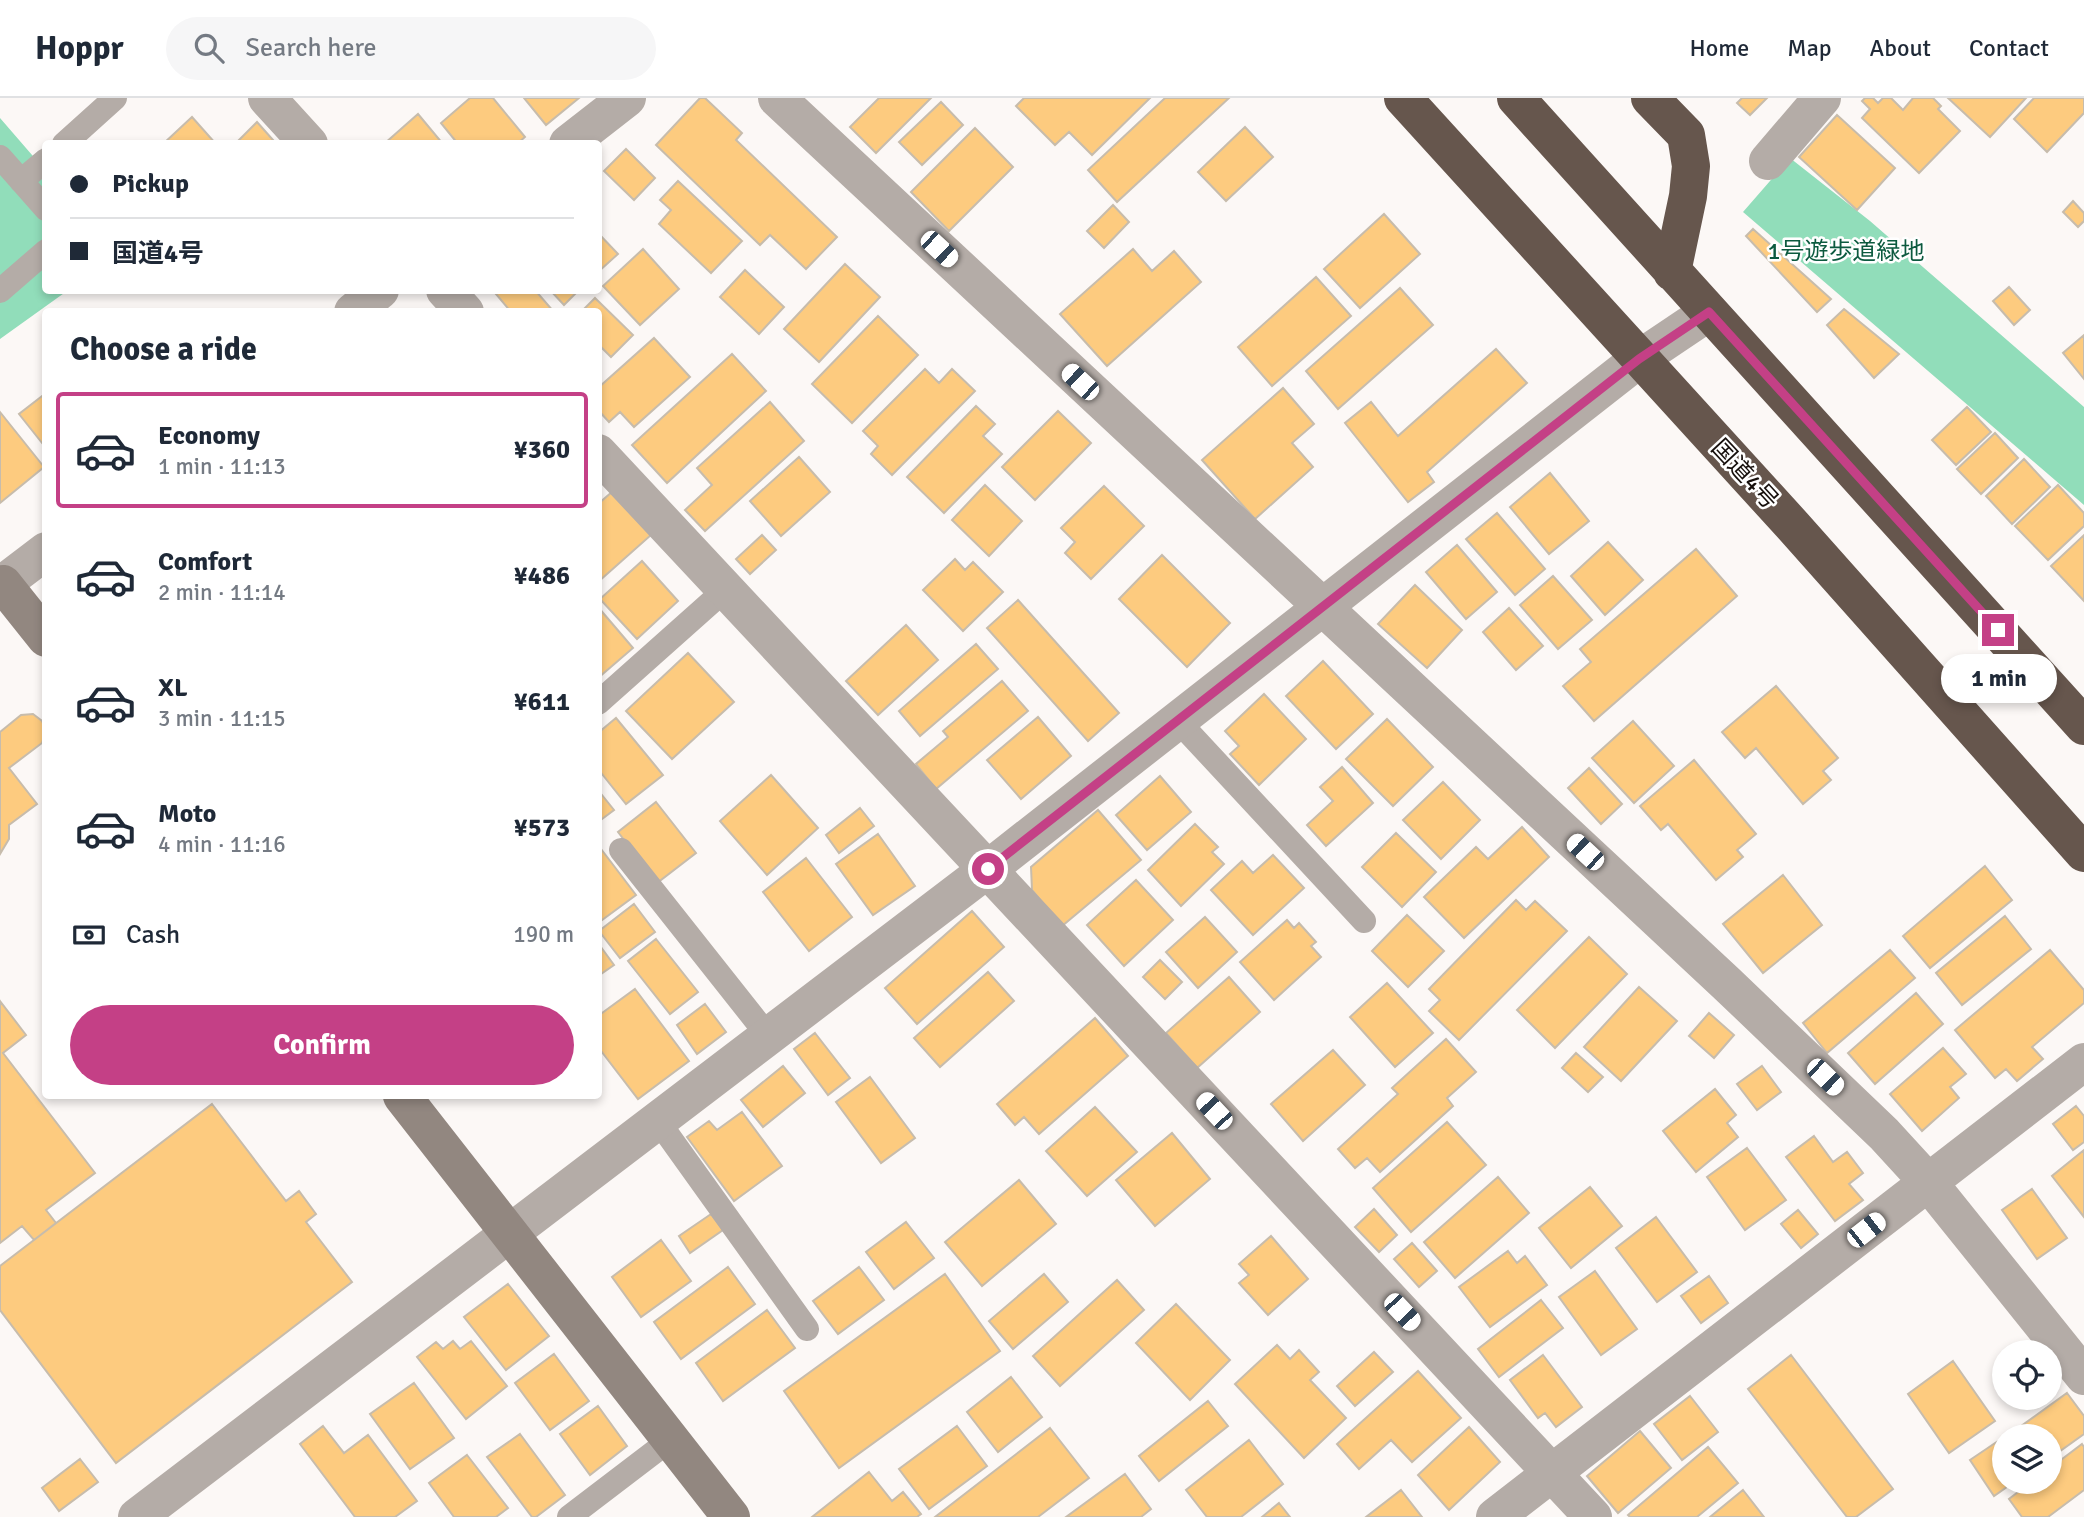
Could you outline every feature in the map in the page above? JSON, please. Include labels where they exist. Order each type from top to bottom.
[{"type":"highway","name":"国道4号","points":[[1403,98],[1793,526],[2084,853]]},
{"type":"highway","points":[[1516,98],[2084,726]]},
{"type":"highway","points":[[1650,98],[1686,135],[1691,166],[1688,196],[1672,272]]},
{"type":"street","points":[[267,98],[305,140]]},
{"type":"street","points":[[573,140],[627,98]]},
{"type":"street","points":[[777,98],[1726,983],[1884,1134],[1928,1182],[2084,1376]]},
{"type":"street","points":[[1768,161],[1822,98]]},
{"type":"street","points":[[358,308],[375,294]]},
{"type":"street","points":[[449,294],[461,308]]},
{"type":"street","points":[[137,1517],[988,869],[1639,359],[1709,312]]},
{"type":"street","points":[[602,457],[1593,1517]]},
{"type":"street","points":[[42,554],[1,584],[42,633]]},
{"type":"street","points":[[1495,1517],[2084,1062]]},
{"type":"street","points":[[404,1099],[731,1517]]},
{"type":"lane","points":[[68,140],[115,98]]},
{"type":"lane","points":[[0,157],[42,205]]},
{"type":"lane","points":[[21,181],[42,163]]},
{"type":"lane","points":[[0,291],[42,254]]},
{"type":"lane","points":[[602,699],[726,589]]},
{"type":"lane","points":[[1178,721],[1364,921]]},
{"type":"lane","points":[[621,850],[769,1037]]},
{"type":"lane","points":[[658,1122],[807,1329]]},
{"type":"lane","points":[[569,1517],[670,1440]]},
{"type":"green space","points":[[0,118],[42,167],[42,294],[63,294],[0,339]]},
{"type":"green space","name":"1号遊歩道緑地","points":[[1790,158],[1870,221],[2084,407],[2084,505],[1743,212]]},
{"type":"building","points":[[470,98],[493,98],[525,137],[522,140],[455,140],[441,123]]},
{"type":"building","points":[[524,98],[579,98],[546,125]]},
{"type":"building","points":[[700,98],[705,98],[742,133],[736,140],[837,237],[806,269],[770,235],[760,245],[656,145]]},
{"type":"building","points":[[879,98],[931,98],[876,153],[850,127]]},
{"type":"building","points":[[1024,98],[1150,98],[1092,155],[1069,132],[1055,145],[1016,106]]},
{"type":"building","points":[[1165,98],[1229,98],[1117,202],[1088,170]]},
{"type":"building","points":[[1742,98],[1767,98],[1750,115],[1737,103]]},
{"type":"building","points":[[1865,98],[1873,98],[1878,103],[1883,98],[1891,98],[1903,110],[1913,98],[1933,98],[1941,106],[1938,109],[1960,131],[1919,173],[1862,118],[1870,109],[1862,101]]},
{"type":"building","points":[[1948,98],[2026,98],[1990,137]]},
{"type":"building","points":[[2034,98],[2084,98],[2084,113],[2047,152],[2014,119]]},
{"type":"building","points":[[941,102],[963,125],[922,165],[899,142]]},
{"type":"building","points":[[418,114],[440,140],[389,140]]},
{"type":"building","points":[[1837,115],[1895,168],[1857,210],[1799,157]]},
{"type":"building","points":[[192,117],[212,140],[167,140]]},
{"type":"building","points":[[257,122],[273,140],[239,140]]},
{"type":"building","points":[[1245,127],[1273,157],[1226,201],[1198,172]]},
{"type":"building","points":[[975,128],[1013,167],[949,231],[911,192]]},
{"type":"building","points":[[626,149],[655,178],[634,200],[604,171]]},
{"type":"building","points":[[678,181],[742,241],[711,273],[659,224],[671,210],[660,200]]},
{"type":"building","points":[[2073,201],[2084,213],[2084,221],[2078,227],[2063,212]]},
{"type":"building","points":[[1113,205],[1129,222],[1104,248],[1087,231]]},
{"type":"building","points":[[1384,214],[1420,254],[1360,308],[1324,269]]},
{"type":"building","points":[[1753,229],[1831,299],[1817,312],[1746,236]]},
{"type":"building","points":[[602,237],[618,254],[602,268]]},
{"type":"building","points":[[643,249],[679,289],[640,325],[603,286]]},
{"type":"building","points":[[1133,249],[1152,271],[1174,251],[1201,282],[1107,366],[1060,314]]},
{"type":"building","points":[[845,264],[880,297],[819,362],[784,329]]},
{"type":"building","points":[[745,270],[784,307],[759,334],[720,297]]},
{"type":"building","points":[[1316,277],[1351,316],[1272,386],[1238,347]]},
{"type":"building","points":[[2009,287],[2030,310],[2014,325],[1993,301]]},
{"type":"building","points":[[1400,288],[1433,325],[1338,409],[1306,371]]},
{"type":"building","points":[[496,294],[538,294],[551,308],[508,308]]},
{"type":"building","points":[[554,294],[575,294],[564,305]]},
{"type":"building","points":[[595,298],[633,335],[611,357],[602,348],[602,308],[585,308]]},
{"type":"building","points":[[1844,309],[1899,354],[1874,378],[1827,325]]},
{"type":"building","points":[[878,316],[918,355],[852,423],[812,384]]},
{"type":"building","points":[[2084,335],[2084,379],[2063,353]]},
{"type":"building","points":[[654,338],[690,377],[634,427],[620,412],[609,422],[602,414],[602,384]]},
{"type":"building","points":[[1496,349],[1527,383],[1427,472],[1434,482],[1408,502],[1345,423],[1371,402],[1398,436]]},
{"type":"building","points":[[732,354],[766,391],[667,483],[632,445]]},
{"type":"building","points":[[925,369],[939,383],[952,369],[975,391],[892,475],[871,454],[878,446],[863,431]]},
{"type":"building","points":[[1283,388],[1314,424],[1292,443],[1313,467],[1255,519],[1202,460]]},
{"type":"building","points":[[42,396],[42,443],[19,414]]},
{"type":"building","points":[[770,402],[804,441],[705,531],[685,510],[712,485],[697,468]]},
{"type":"building","points":[[976,406],[995,424],[983,436],[1002,454],[944,513],[907,477]]},
{"type":"building","points":[[1967,407],[1991,432],[1956,465],[1932,440]]},
{"type":"building","points":[[1058,411],[1091,443],[1035,500],[1002,467]]},
{"type":"building","points":[[0,412],[42,464],[42,469],[0,503]]},
{"type":"building","points":[[1995,433],[2018,458],[1981,494],[1957,469]]},
{"type":"building","points":[[799,457],[830,492],[781,536],[750,501]]},
{"type":"building","points":[[2024,459],[2050,487],[2012,524],[1986,496]]},
{"type":"building","points":[[1550,473],[1589,521],[1549,554],[1510,507]]},
{"type":"building","points":[[985,485],[1022,521],[989,556],[952,520]]},
{"type":"building","points":[[2058,485],[2084,513],[2084,526],[2048,560],[2015,526]]},
{"type":"building","points":[[1104,486],[1144,526],[1091,579],[1065,553],[1075,542],[1061,528]]},
{"type":"building","points":[[612,492],[651,535],[602,578],[602,501]]},
{"type":"building","points":[[1497,513],[1545,569],[1515,595],[1466,539]]},
{"type":"building","points":[[762,535],[776,550],[750,574],[736,559]]},
{"type":"building","points":[[2084,535],[2084,601],[2051,566]]},
{"type":"building","points":[[1608,542],[1643,580],[1605,615],[1571,576]]},
{"type":"building","points":[[1457,545],[1497,592],[1466,619],[1426,572]]},
{"type":"building","points":[[1696,549],[1737,596],[1594,721],[1563,686],[1591,662],[1580,649]]},
{"type":"building","points":[[1162,555],[1230,623],[1187,667],[1119,599]]},
{"type":"building","points":[[955,559],[965,570],[973,562],[1003,592],[963,631],[923,590]]},
{"type":"building","points":[[642,561],[678,601],[637,639],[602,601],[602,597]]},
{"type":"building","points":[[1553,576],[1592,620],[1558,649],[1520,605]]},
{"type":"building","points":[[1415,585],[1462,630],[1427,668],[1378,624]]},
{"type":"building","points":[[1018,600],[1119,713],[1088,741],[987,628]]},
{"type":"building","points":[[1509,608],[1543,646],[1516,670],[1483,632]]},
{"type":"building","points":[[602,612],[633,648],[602,675]]},
{"type":"building","points":[[906,625],[938,660],[878,715],[846,681]]},
{"type":"building","points":[[976,644],[998,669],[920,736],[899,711]]},
{"type":"building","points":[[688,653],[734,702],[672,759],[626,711]]},
{"type":"building","points":[[1323,661],[1373,714],[1336,749],[1286,696]]},
{"type":"building","points":[[1002,681],[1028,711],[936,789],[916,764],[948,737],[943,731]]},
{"type":"building","points":[[1776,686],[1838,758],[1823,771],[1831,780],[1803,804],[1756,748],[1745,758],[1722,732]]},
{"type":"building","points":[[1264,694],[1306,739],[1259,785],[1230,754],[1239,746],[1225,731]]},
{"type":"building","points":[[33,714],[42,721],[42,743],[9,768],[37,804],[9,825],[9,839],[0,854],[0,732],[21,715]]},
{"type":"building","points":[[1038,717],[1071,756],[1021,799],[987,760]]},
{"type":"building","points":[[616,718],[663,775],[626,804],[602,774],[602,730]]},
{"type":"building","points":[[1387,719],[1433,767],[1393,806],[1346,759]]},
{"type":"building","points":[[1633,721],[1674,766],[1634,803],[1592,758]]},
{"type":"building","points":[[1694,760],[1756,834],[1737,850],[1743,857],[1716,880],[1668,824],[1661,830],[1640,806]]},
{"type":"building","points":[[1342,767],[1373,803],[1326,846],[1307,825],[1333,801],[1320,787]]},
{"type":"building","points":[[1589,768],[1622,804],[1601,824],[1568,788]]},
{"type":"building","points":[[771,775],[818,828],[767,875],[720,821]]},
{"type":"building","points":[[1160,776],[1191,812],[1147,850],[1116,815]]},
{"type":"building","points":[[1443,782],[1480,820],[1441,859],[1403,820]]},
{"type":"building","points":[[602,795],[614,810],[602,819]]},
{"type":"building","points":[[656,802],[696,853],[657,883],[618,832]]},
{"type":"building","points":[[860,808],[874,826],[839,853],[826,835]]},
{"type":"building","points":[[1098,810],[1141,860],[1062,926],[1032,890],[1031,867]]},
{"type":"building","points":[[1195,824],[1218,847],[1212,852],[1224,864],[1181,906],[1148,870]]},
{"type":"building","points":[[1522,827],[1549,857],[1464,938],[1424,897],[1476,847],[1488,859]]},
{"type":"building","points":[[1396,833],[1436,872],[1402,907],[1362,867]]},
{"type":"building","points":[[878,834],[915,886],[873,915],[836,864]]},
{"type":"building","points":[[602,850],[636,895],[602,920]]},
{"type":"building","points":[[1273,855],[1304,888],[1253,935],[1211,890],[1242,861],[1253,873]]},
{"type":"building","points":[[806,858],[852,917],[809,951],[763,892]]},
{"type":"building","points":[[1985,866],[2012,900],[1930,968],[1903,936]]},
{"type":"building","points":[[1783,875],[1822,925],[1763,973],[1723,924]]},
{"type":"building","points":[[1136,880],[1173,920],[1124,966],[1087,925]]},
{"type":"building","points":[[1516,900],[1526,910],[1535,901],[1567,931],[1459,1040],[1429,1011],[1440,1000],[1429,989]]},
{"type":"building","points":[[634,904],[655,932],[620,958],[602,935],[602,929]]},
{"type":"building","points":[[972,911],[1004,947],[917,1024],[885,988]]},
{"type":"building","points":[[1407,915],[1444,951],[1408,987],[1372,951]]},
{"type":"building","points":[[2005,916],[2031,949],[1962,1005],[1936,973]]},
{"type":"building","points":[[1205,917],[1237,952],[1198,988],[1166,952]]},
{"type":"building","points":[[1287,920],[1294,928],[1299,923],[1316,942],[1311,946],[1321,957],[1274,1000],[1240,962]]},
{"type":"building","points":[[1589,937],[1627,974],[1555,1048],[1517,1010]]},
{"type":"building","points":[[656,939],[698,992],[670,1014],[628,961]]},
{"type":"building","points":[[602,948],[614,965],[602,973]]},
{"type":"building","points":[[1890,950],[1915,978],[1827,1053],[1803,1023]]},
{"type":"building","points":[[2050,950],[2084,990],[2084,1003],[2032,1047],[2043,1059],[2017,1081],[2006,1069],[1995,1078],[1955,1030]]},
{"type":"building","points":[[1160,960],[1182,982],[1165,999],[1143,977]]},
{"type":"building","points":[[988,972],[1014,1001],[940,1067],[914,1038]]},
{"type":"building","points":[[1229,977],[1260,1012],[1197,1068],[1166,1033]]},
{"type":"building","points":[[1387,983],[1433,1033],[1395,1067],[1350,1017]]},
{"type":"building","points":[[1639,987],[1677,1021],[1621,1081],[1584,1047]]},
{"type":"building","points":[[635,989],[689,1061],[638,1099],[602,1052],[602,1013]]},
{"type":"building","points":[[1916,993],[1943,1024],[1875,1084],[1848,1053]]},
{"type":"building","points":[[0,1001],[26,1035],[3,1053],[95,1173],[46,1210],[56,1223],[34,1240],[22,1226],[0,1243]]},
{"type":"building","points":[[705,1004],[726,1032],[697,1054],[677,1025]]},
{"type":"building","points":[[1709,1013],[1734,1035],[1714,1058],[1689,1036]]},
{"type":"building","points":[[1095,1018],[1128,1056],[1039,1134],[1024,1117],[1015,1125],[997,1104]]},
{"type":"building","points":[[815,1033],[850,1078],[828,1095],[794,1049]]},
{"type":"building","points":[[1446,1039],[1476,1072],[1447,1098],[1453,1106],[1380,1172],[1367,1158],[1355,1168],[1338,1149],[1398,1094],[1392,1088]]},
{"type":"building","points":[[1943,1048],[1966,1074],[1950,1087],[1959,1098],[1922,1131],[1890,1094]]},
{"type":"building","points":[[1333,1050],[1365,1085],[1303,1141],[1271,1104]]},
{"type":"building","points":[[1576,1053],[1603,1077],[1588,1092],[1562,1068]]},
{"type":"building","points":[[783,1066],[805,1093],[763,1127],[741,1100]]},
{"type":"building","points":[[1762,1066],[1781,1092],[1757,1110],[1737,1084]]},
{"type":"building","points":[[870,1077],[915,1138],[881,1163],[836,1102]]},
{"type":"building","points":[[1715,1089],[1736,1115],[1727,1123],[1738,1137],[1696,1172],[1663,1131]]},
{"type":"building","points":[[212,1104],[286,1201],[299,1191],[316,1214],[306,1222],[352,1282],[116,1463],[0,1310],[0,1266]]},
{"type":"building","points":[[2076,1106],[2084,1116],[2084,1142],[2073,1150],[2053,1124]]},
{"type":"building","points":[[1095,1107],[1137,1152],[1087,1196],[1046,1151]]},
{"type":"building","points":[[742,1112],[782,1166],[734,1201],[687,1137],[709,1121],[717,1130]]},
{"type":"building","points":[[1447,1122],[1486,1165],[1411,1232],[1373,1188]]},
{"type":"building","points":[[1172,1133],[1210,1179],[1155,1226],[1116,1180]]},
{"type":"building","points":[[1814,1136],[1833,1162],[1847,1152],[1863,1173],[1849,1184],[1863,1200],[1835,1221],[1786,1157]]},
{"type":"building","points":[[1747,1148],[1786,1200],[1745,1230],[1707,1177]]},
{"type":"building","points":[[2084,1150],[2084,1217],[2052,1176]]},
{"type":"building","points":[[1498,1177],[1529,1213],[1455,1278],[1424,1242]]},
{"type":"building","points":[[1019,1180],[1056,1224],[982,1286],[945,1242]]},
{"type":"building","points":[[1590,1187],[1622,1226],[1571,1268],[1539,1228]]},
{"type":"building","points":[[2032,1189],[2067,1238],[2037,1259],[2002,1210]]},
{"type":"building","points":[[1374,1209],[1397,1235],[1379,1252],[1355,1227]]},
{"type":"building","points":[[1798,1210],[1818,1234],[1801,1248],[1781,1224]]},
{"type":"building","points":[[711,1214],[723,1230],[690,1253],[679,1236]]},
{"type":"building","points":[[1656,1217],[1697,1272],[1657,1302],[1616,1248]]},
{"type":"building","points":[[906,1222],[934,1258],[894,1289],[866,1252]]},
{"type":"building","points":[[1271,1236],[1308,1279],[1268,1315],[1239,1283],[1249,1275],[1239,1264]]},
{"type":"building","points":[[661,1240],[691,1281],[641,1317],[612,1277]]},
{"type":"building","points":[[1412,1243],[1437,1271],[1419,1287],[1394,1259]]},
{"type":"building","points":[[1508,1251],[1517,1263],[1525,1256],[1547,1285],[1490,1327],[1459,1287]]},
{"type":"building","points":[[728,1267],[755,1304],[681,1359],[654,1322]]},
{"type":"building","points":[[859,1267],[884,1300],[838,1334],[813,1301]]},
{"type":"building","points":[[1595,1271],[1637,1329],[1601,1355],[1559,1297]]},
{"type":"building","points":[[945,1274],[1000,1351],[839,1468],[784,1391]]},
{"type":"building","points":[[1044,1274],[1068,1302],[1013,1349],[989,1321]]},
{"type":"building","points":[[1709,1276],[1728,1303],[1701,1323],[1681,1296]]},
{"type":"building","points":[[1117,1280],[1144,1310],[1060,1386],[1033,1356]]},
{"type":"building","points":[[508,1284],[549,1336],[506,1370],[464,1317]]},
{"type":"building","points":[[1541,1300],[1563,1328],[1499,1377],[1478,1349]]},
{"type":"building","points":[[1176,1304],[1230,1360],[1190,1400],[1136,1343]]},
{"type":"building","points":[[767,1310],[795,1348],[723,1401],[696,1363]]},
{"type":"building","points":[[453,1341],[460,1349],[471,1341],[507,1386],[466,1419],[417,1357],[436,1342],[443,1349]]},
{"type":"building","points":[[1277,1345],[1290,1359],[1299,1350],[1319,1372],[1310,1380],[1346,1418],[1304,1458],[1235,1384]]},
{"type":"building","points":[[1374,1352],[1393,1372],[1355,1406],[1337,1386]]},
{"type":"building","points":[[554,1354],[589,1401],[550,1430],[515,1383]]},
{"type":"building","points":[[1543,1355],[1582,1407],[1556,1427],[1545,1413],[1538,1418],[1510,1380]]},
{"type":"building","points":[[1791,1355],[1893,1489],[1856,1517],[1847,1517],[1748,1389]]},
{"type":"building","points":[[1953,1361],[1995,1421],[1949,1453],[1908,1394]]},
{"type":"building","points":[[1418,1371],[1461,1418],[1412,1462],[1391,1440],[1359,1469],[1337,1444]]},
{"type":"building","points":[[1011,1377],[1042,1417],[998,1452],[967,1412]]},
{"type":"building","points":[[414,1383],[454,1438],[410,1469],[370,1414]]},
{"type":"building","points":[[2067,1393],[2084,1416],[2084,1434],[2062,1450],[2062,1424],[2024,1424],[2043,1410],[2062,1410],[2062,1397]]},
{"type":"building","points":[[1690,1396],[1718,1432],[1682,1460],[1654,1424]]},
{"type":"building","points":[[1208,1401],[1228,1426],[1159,1481],[1139,1456]]},
{"type":"building","points":[[598,1406],[627,1446],[590,1475],[560,1434]]},
{"type":"building","points":[[323,1426],[344,1453],[368,1435],[417,1501],[395,1517],[355,1517],[300,1444]]},
{"type":"building","points":[[957,1426],[987,1466],[929,1509],[899,1469]]},
{"type":"building","points":[[1469,1427],[1500,1462],[1449,1510],[1418,1475]]},
{"type":"building","points":[[1050,1428],[1089,1478],[1038,1517],[935,1517]]},
{"type":"building","points":[[1640,1431],[1671,1468],[1618,1513],[1587,1476]]},
{"type":"building","points":[[520,1434],[565,1495],[536,1517],[532,1517],[487,1457]]},
{"type":"building","points":[[1249,1440],[1283,1484],[1241,1517],[1207,1517],[1186,1490]]},
{"type":"building","points":[[2082,1444],[2084,1490],[2048,1517],[2022,1517],[2009,1499],[2015,1494],[2062,1494],[2062,1459]]},
{"type":"building","points":[[1992,1445],[1992,1493],[1970,1460]]},
{"type":"building","points":[[1708,1447],[1738,1483],[1697,1517],[1628,1515]]},
{"type":"building","points":[[467,1455],[508,1508],[496,1517],[454,1517],[429,1483]]},
{"type":"building","points":[[80,1459],[98,1482],[59,1511],[42,1488]]},
{"type":"building","points":[[869,1472],[892,1501],[903,1492],[921,1514],[917,1517],[812,1517]]},
{"type":"building","points":[[1125,1474],[1151,1509],[1141,1517],[1066,1517]]},
{"type":"building","points":[[1401,1490],[1422,1517],[1366,1517]]},
{"type":"building","points":[[1743,1490],[1764,1517],[1710,1517]]},
{"type":"building","points":[[1279,1503],[1290,1517],[1262,1517]]},
{"type":"route","points":[[988,869],[1639,359],[1709,312],[1998,630]]}]
